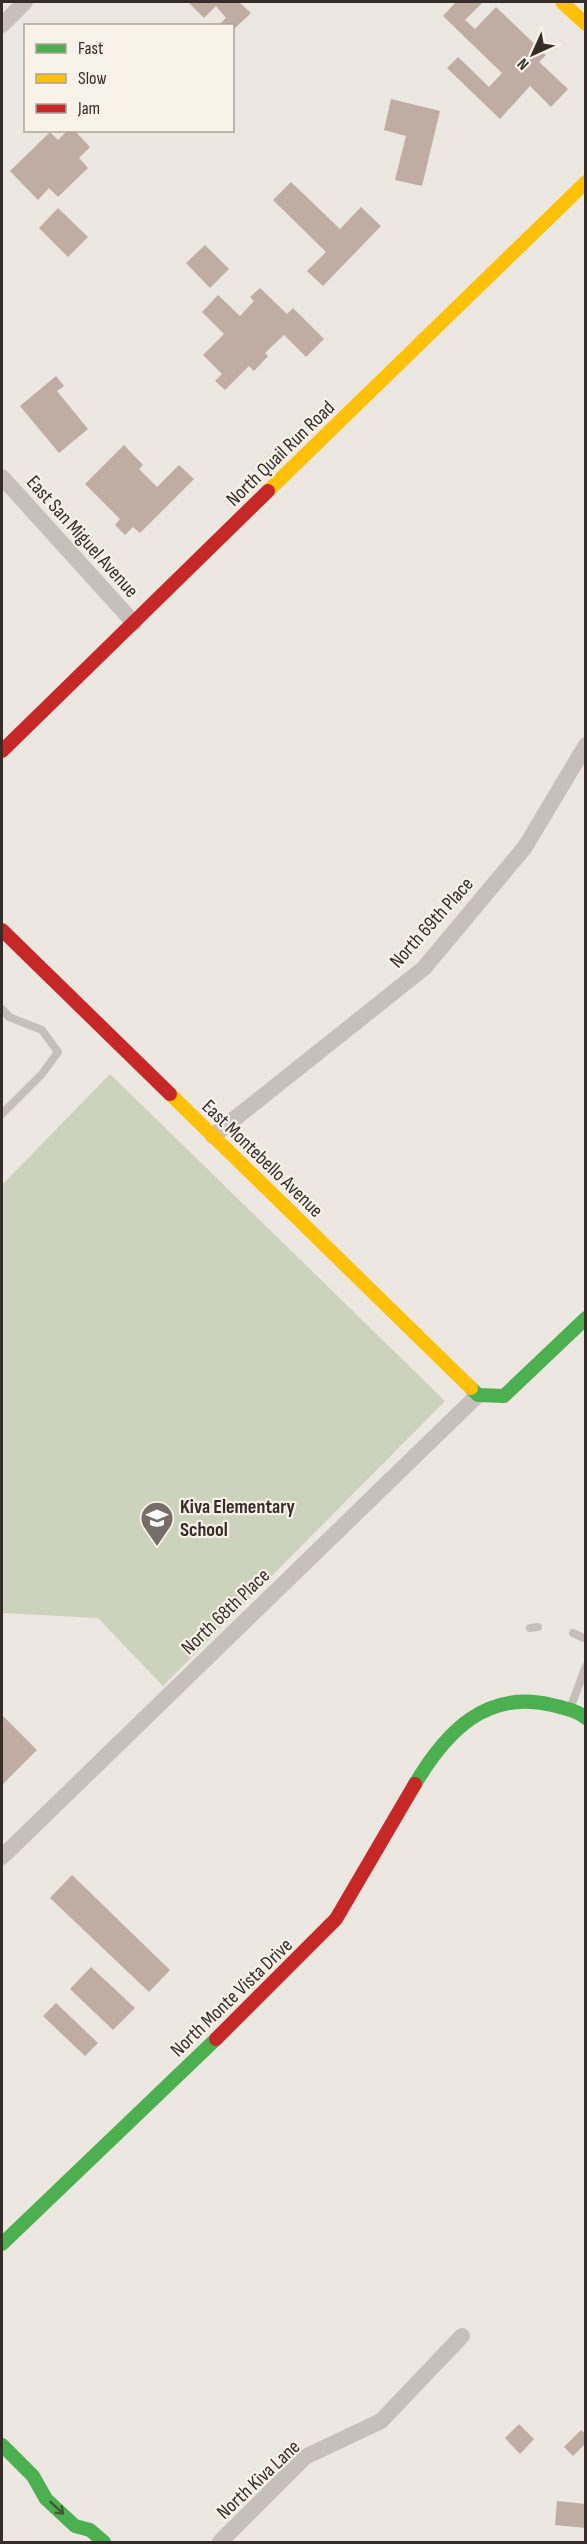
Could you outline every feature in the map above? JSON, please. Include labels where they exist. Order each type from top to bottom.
[{"type":"street","points":[[2,25],[25,2]]},
{"type":"street","points":[[562,2],[585,24]]},
{"type":"street","name":"North Quail Run Road","points":[[2,751],[585,183]]},
{"type":"street","name":"East San Miguel Avenue","points":[[2,477],[134,623]]},
{"type":"street","name":"North 69th Place","points":[[213,1136],[424,968],[525,847],[585,745]]},
{"type":"street","name":"East Montebello Avenue","points":[[2,930],[478,1395]]},
{"type":"street","points":[[478,1395],[504,1396],[585,1318]]},
{"type":"street","name":"North 68th Place","points":[[2,1857],[478,1395]]},
{"type":"street","name":"North Monte Vista Drive","points":[[2,2244],[257,1999],[336,1919],[420,1776],[443,1742],[464,1722],[506,1703],[539,1702],[579,1712],[585,1718]]},
{"type":"street","name":"North Kiva Lane","points":[[220,2542],[305,2457],[381,2421],[462,2336]]},
{"type":"street","points":[[2,2445],[33,2476],[46,2499],[75,2526],[90,2523],[104,2542]]},
{"type":"street","points":[[33,2476],[54,2483]]},
{"type":"lane","points":[[2,1010],[9,1017],[42,1030],[58,1052],[42,1074],[2,1114]]},
{"type":"lane","points":[[573,1633],[585,1639]]},
{"type":"lane","points":[[570,1709],[585,1666]]},
{"type":"green space","name":"Kiva Elementary School","points":[[110,1074],[445,1401],[163,1686],[98,1618],[2,1613],[2,1185]]},
{"type":"building","points":[[188,2],[239,2],[251,13],[234,29],[234,24],[220,24],[226,18],[216,6],[204,18]]},
{"type":"building","points":[[456,2],[483,2],[465,20],[475,29],[496,7],[546,55],[539,62],[568,89],[551,107],[530,86],[500,119],[447,68],[458,57],[489,87],[502,73],[443,16]]},
{"type":"building","points":[[391,99],[440,111],[422,186],[395,180],[406,136],[384,130]]},
{"type":"building","points":[[50,132],[58,140],[66,132],[76,132],[90,147],[79,158],[88,168],[58,197],[49,188],[38,200],[10,171]]},
{"type":"building","points":[[291,182],[340,229],[361,207],[381,226],[323,286],[307,271],[326,252],[273,200]]},
{"type":"building","points":[[58,208],[88,237],[68,257],[39,228]]},
{"type":"building","points":[[205,245],[229,269],[210,288],[186,263]]},
{"type":"building","points":[[260,288],[287,314],[293,308],[324,339],[306,357],[284,335],[265,353],[268,356],[254,371],[249,366],[225,390],[215,381],[222,374],[203,355],[224,334],[202,312],[218,295],[240,316],[254,301],[250,297]]},
{"type":"building","points":[[56,376],[64,386],[57,391],[88,429],[59,453],[20,406]]},
{"type":"building","points":[[124,445],[143,465],[139,469],[157,487],[179,465],[194,479],[140,533],[133,527],[125,535],[115,525],[120,519],[85,484]]},
{"type":"building","points":[[2,1715],[37,1750],[2,1785]]},
{"type":"building","points":[[72,1875],[170,1970],[149,1992],[50,1898]]},
{"type":"building","points":[[91,1967],[135,2008],[113,2030],[70,1989]]},
{"type":"building","points":[[56,2003],[98,2043],[85,2056],[43,2016]]},
{"type":"building","points":[[519,2424],[534,2439],[520,2454],[505,2438]]},
{"type":"building","points":[[581,2430],[586,2434],[586,2443],[573,2456],[564,2447]]},
{"type":"building","points":[[557,2501],[586,2504],[586,2528],[555,2525]]},
{"type":"traffic: fast","points":[[471,1388],[478,1395],[504,1396],[586,1318]]},
{"type":"traffic: fast","points":[[415,1784],[440,1747],[470,1719],[488,1709],[507,1703],[528,1702],[565,1708],[586,1718]]},
{"type":"traffic: fast","points":[[2,2244],[216,2039]]},
{"type":"traffic: fast","points":[[2,2445],[33,2476],[46,2499],[75,2526],[90,2530],[104,2542]]},
{"type":"traffic: slow","points":[[562,2],[586,24]]},
{"type":"traffic: slow","points":[[268,491],[586,182]]},
{"type":"traffic: slow","points":[[170,1094],[471,1388]]},
{"type":"traffic: jam","points":[[2,751],[268,491]]},
{"type":"traffic: jam","points":[[2,930],[170,1094]]},
{"type":"traffic: jam","points":[[216,2039],[336,1919],[415,1784]]},
{"type":"place","name":"Kiva Elementary School","points":[[157,1547]]}]
